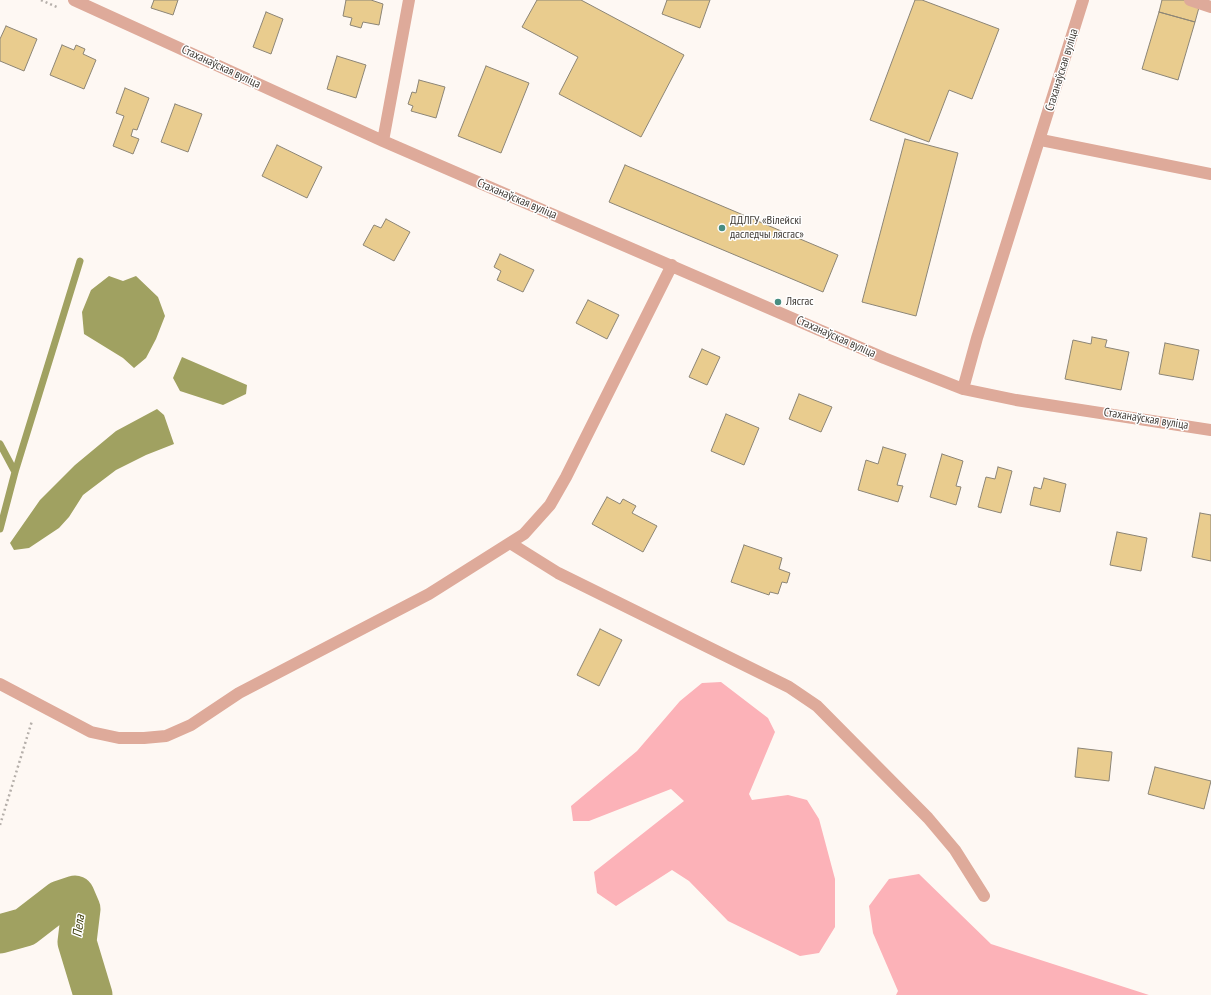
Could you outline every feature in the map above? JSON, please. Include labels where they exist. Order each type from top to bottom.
[{"type":"street","name":"Стаханаўская вуліца","points":[[74,0],[383,141],[884,358],[963,389],[1016,400],[1211,430]]},
{"type":"street","points":[[383,141],[409,0]]},
{"type":"street","name":"Стаханаўская вуліца","points":[[963,389],[979,330],[1041,140],[1083,0]]},
{"type":"street","points":[[1190,0],[1211,7]]},
{"type":"street","points":[[1041,140],[1211,174]]},
{"type":"street","points":[[0,684],[91,732],[119,738],[166,736],[191,725],[239,693],[428,594],[510,543],[533,526],[550,505],[566,477],[672,266]]},
{"type":"street","points":[[510,543],[558,573],[789,687],[817,706],[928,818],[955,850],[984,896]]},
{"type":"path","points":[[0,825],[38,703]]},
{"type":"shaded area","points":[[109,276],[123,281],[136,276],[158,297],[165,316],[156,339],[146,358],[134,368],[123,358],[84,334],[82,312],[91,290]]},
{"type":"shaded area","points":[[182,357],[247,385],[246,394],[223,405],[180,391],[173,378]]},
{"type":"shaded area","points":[[157,409],[164,415],[174,444],[146,455],[116,470],[83,495],[69,517],[59,528],[29,548],[14,550],[10,543],[40,500],[75,465],[116,431]]},
{"type":"shaded area","points":[[721,682],[768,718],[775,732],[749,794],[752,800],[788,795],[807,800],[819,819],[835,879],[835,927],[819,953],[800,956],[728,921],[689,881],[672,870],[616,906],[597,893],[594,872],[684,801],[671,789],[589,821],[573,821],[571,806],[637,751],[680,701],[702,683]]},
{"type":"shaded area","points":[[919,874],[991,944],[1149,995],[896,995],[898,991],[873,933],[869,906],[889,879]]},
{"type":"building","points":[[154,0],[178,0],[173,15],[151,8]]},
{"type":"building","points":[[346,0],[371,0],[383,4],[379,25],[363,22],[361,28],[350,25],[352,18],[343,16]]},
{"type":"building","points":[[537,0],[581,0],[684,55],[641,137],[559,94],[578,57],[522,27]]},
{"type":"building","points":[[667,0],[710,0],[700,28],[662,14]]},
{"type":"building","points":[[915,0],[922,0],[999,29],[972,99],[949,90],[929,142],[870,120]]},
{"type":"building","points":[[1162,0],[1201,0],[1195,22],[1159,12]]},
{"type":"building","points":[[266,12],[283,19],[271,54],[253,47]]},
{"type":"building","points":[[1159,12],[1195,22],[1178,80],[1142,69]]},
{"type":"building","points":[[6,26],[37,39],[24,71],[0,61],[0,39]]},
{"type":"building","points":[[62,45],[74,50],[76,45],[85,49],[83,54],[96,60],[84,89],[50,75]]},
{"type":"building","points":[[337,56],[366,65],[356,98],[327,89]]},
{"type":"building","points":[[486,66],[529,83],[501,153],[458,136]]},
{"type":"building","points":[[419,80],[445,87],[436,118],[411,111],[413,106],[408,104],[412,92],[416,93]]},
{"type":"building","points":[[125,88],[149,98],[137,130],[133,129],[131,136],[139,139],[133,154],[113,146],[124,116],[116,113]]},
{"type":"building","points":[[175,104],[202,114],[188,152],[161,142]]},
{"type":"building","points":[[905,139],[958,153],[916,316],[862,302]]},
{"type":"building","points":[[277,145],[322,167],[307,198],[262,176]]},
{"type":"building","name":"ДДЛГУ «Вілейскі даследчы лясгас»","points":[[625,165],[838,255],[823,292],[609,202]]},
{"type":"building","points":[[386,219],[410,232],[394,261],[363,245],[374,225],[381,228]]},
{"type":"building","points":[[500,254],[534,270],[523,292],[497,280],[501,271],[494,267]]},
{"type":"building","points":[[588,300],[619,315],[607,339],[576,323]]},
{"type":"building","points":[[1092,337],[1107,340],[1105,347],[1129,352],[1121,390],[1065,379],[1073,340],[1091,344]]},
{"type":"building","points":[[1165,343],[1199,350],[1193,380],[1159,374]]},
{"type":"building","points":[[702,349],[720,357],[707,385],[689,377]]},
{"type":"building","points":[[799,394],[832,407],[821,432],[789,419]]},
{"type":"building","points":[[726,414],[759,428],[744,465],[711,451]]},
{"type":"building","points":[[883,447],[906,454],[897,485],[903,486],[898,502],[858,490],[866,460],[878,464]]},
{"type":"building","points":[[942,454],[963,461],[956,486],[961,487],[956,505],[930,497]]},
{"type":"building","points":[[998,467],[1012,471],[1001,513],[978,507],[986,477],[995,479]]},
{"type":"building","points":[[1044,478],[1066,484],[1060,512],[1030,505],[1034,487],[1041,489]]},
{"type":"building","points":[[607,497],[620,504],[623,499],[636,506],[632,513],[657,526],[643,552],[592,524]]},
{"type":"building","points":[[1200,513],[1211,515],[1211,561],[1192,557]]},
{"type":"building","points":[[1117,532],[1147,538],[1141,571],[1110,565]]},
{"type":"building","points":[[744,545],[782,558],[779,569],[790,573],[787,583],[782,582],[778,594],[770,592],[769,595],[731,582]]},
{"type":"building","points":[[600,629],[622,640],[599,686],[577,675]]},
{"type":"building","points":[[1078,748],[1112,752],[1109,781],[1075,777]]},
{"type":"building","points":[[1155,767],[1211,781],[1204,809],[1148,794]]},
{"type":"waterway","points":[[0,529],[15,472],[80,261]]},
{"type":"waterway","points":[[0,444],[15,472]]},
{"type":"waterway","name":"Пела","points":[[0,934],[25,927],[60,900],[75,895],[81,909],[77,942],[93,995]]},
{"type":"place","name":"ДДЛГУ «Вілейскі даследчы лясгас»","points":[[722,228]]},
{"type":"place","name":"Лясгас","points":[[778,302]]}]
